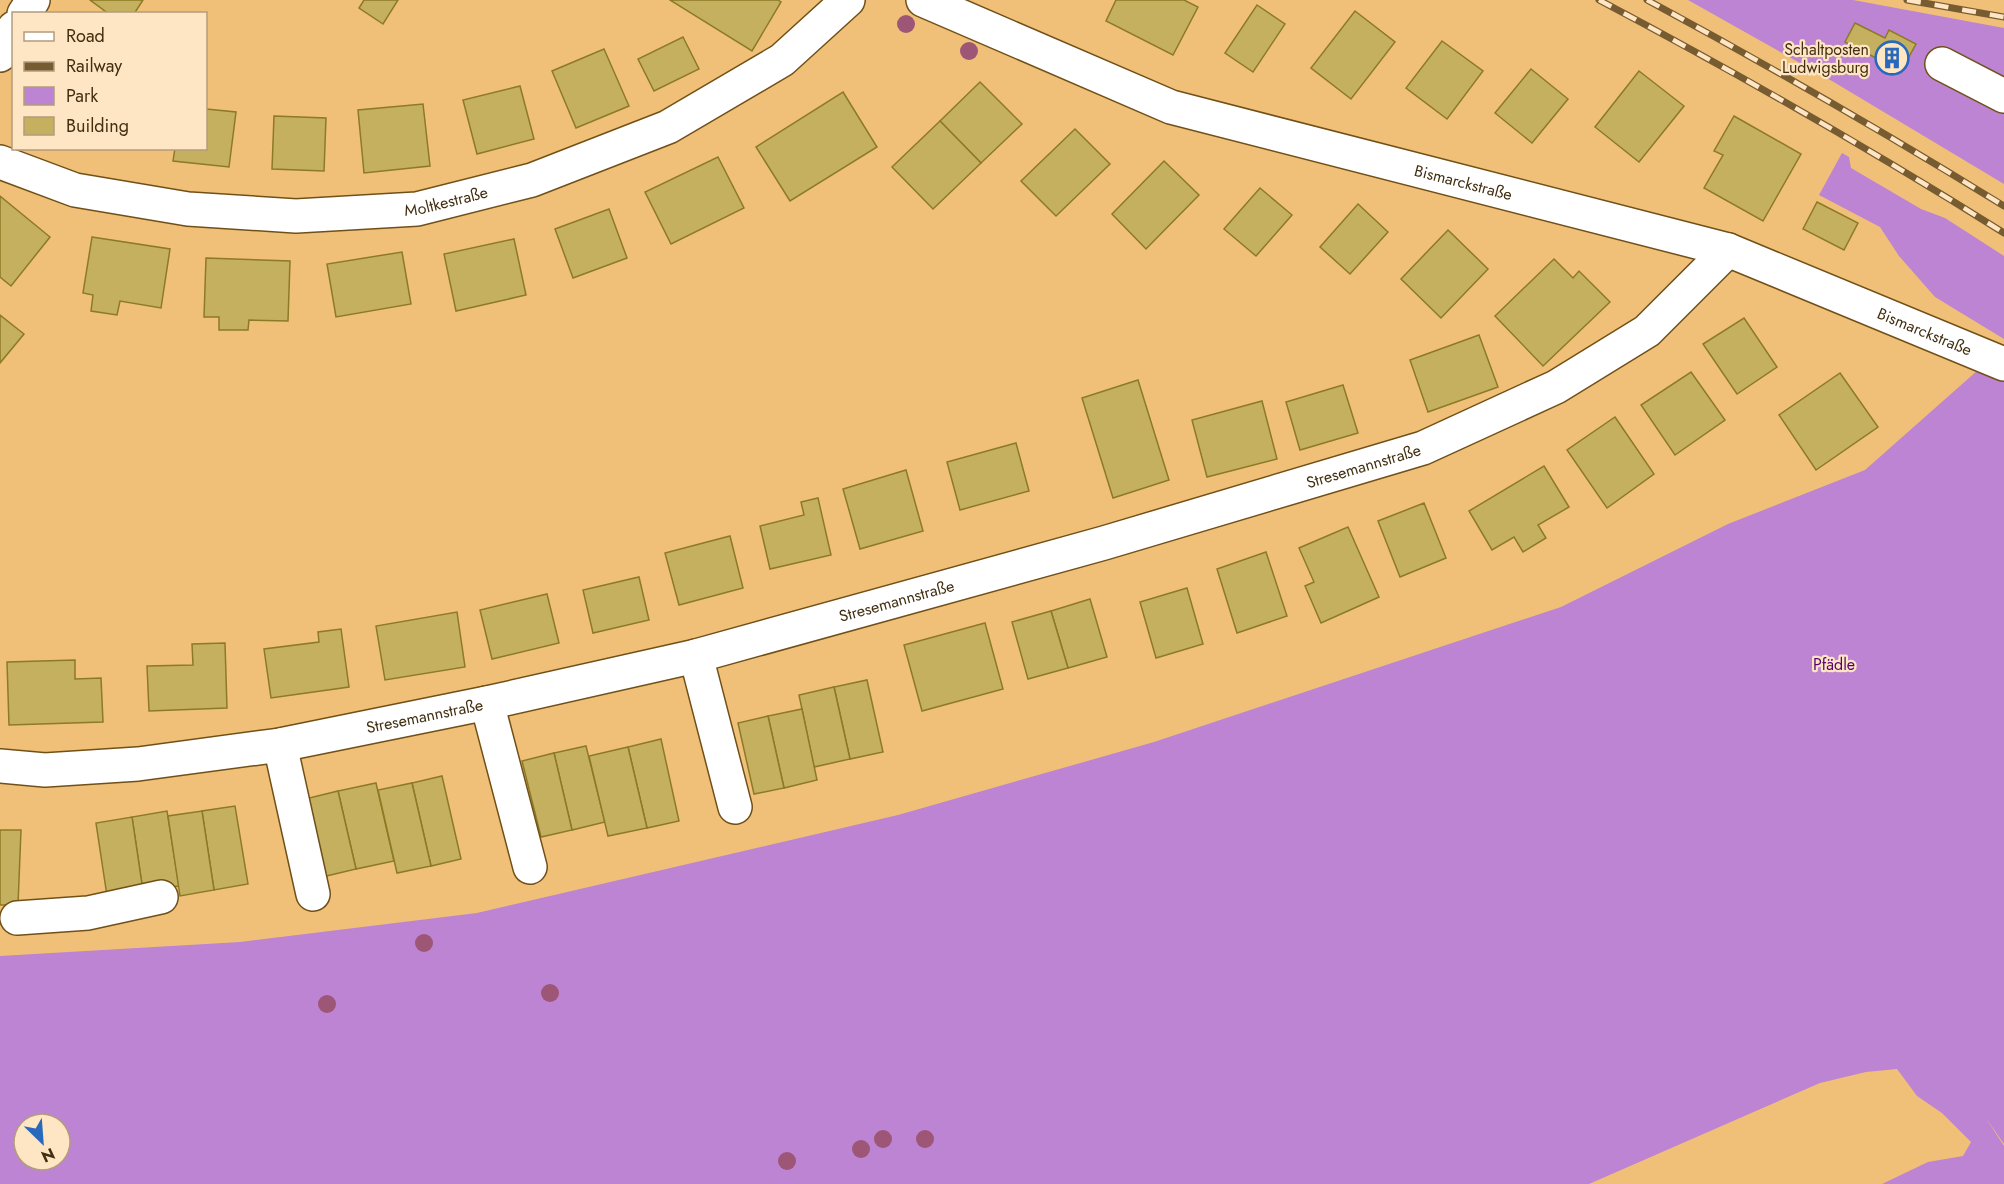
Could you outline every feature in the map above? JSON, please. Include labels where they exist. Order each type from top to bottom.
[{"type":"street","name":"Moltkestraße","points":[[0,162],[75,190],[188,209],[296,216],[417,209],[532,180],[668,127],[782,60],[848,0]]},
{"type":"street","name":"Bismarckstraße","points":[[923,0],[1171,106],[1728,250],[2004,364]]},
{"type":"street","points":[[0,56],[12,32]]},
{"type":"street","points":[[1942,64],[2004,96]]},
{"type":"street","name":"Stresemannstraße","points":[[0,766],[45,770],[138,764],[280,745],[487,703],[696,656],[1104,543],[1423,448],[1556,387],[1647,331],[1728,250]]},
{"type":"street","points":[[696,656],[735,807]]},
{"type":"street","points":[[487,703],[530,867]]},
{"type":"street","points":[[280,745],[313,894]]},
{"type":"street","points":[[17,918],[87,913],[161,897]]},
{"type":"green space","points":[[1688,0],[1853,0],[2004,28],[2004,184],[1832,81]]},
{"type":"green space","points":[[1842,153],[1849,157],[1851,168],[1921,209],[1945,218],[2004,256],[2004,339],[1935,297],[1899,256],[1880,227],[1819,195]]},
{"type":"green space","name":"Pfädle","points":[[1978,370],[2004,378],[2004,1144],[1985,1117],[2004,1146],[2004,1184],[1882,1184],[1928,1162],[1963,1156],[1971,1142],[1942,1113],[1917,1096],[1897,1069],[1866,1072],[1820,1083],[1589,1184],[0,1184],[0,956],[240,942],[477,913],[898,815],[1154,742],[1561,607],[1728,524],[1865,470]]},
{"type":"building","points":[[90,0],[143,0],[135,12],[106,12]]},
{"type":"building","points":[[364,0],[398,0],[383,24],[359,8]]},
{"type":"building","points":[[670,0],[778,0],[781,2],[752,51]]},
{"type":"building","points":[[1116,0],[1184,0],[1198,7],[1173,55],[1106,21]]},
{"type":"building","points":[[1257,5],[1285,24],[1253,72],[1225,53]]},
{"type":"building","points":[[1355,11],[1395,42],[1351,99],[1311,68]]},
{"type":"building","name":"Schaltposten Ludwigsburg","points":[[1855,23],[1885,38],[1889,30],[1916,44],[1901,71],[1845,42]]},
{"type":"building","points":[[683,37],[699,69],[654,91],[638,59]]},
{"type":"building","points":[[1442,41],[1483,71],[1447,119],[1406,88]]},
{"type":"building","points":[[604,49],[629,106],[576,128],[552,71]]},
{"type":"building","points":[[1531,69],[1568,99],[1532,143],[1495,113]]},
{"type":"building","points":[[1639,71],[1684,106],[1639,162],[1595,127]]},
{"type":"building","points":[[980,82],[1022,124],[981,163],[940,121]]},
{"type":"building","points":[[520,86],[534,139],[477,154],[463,100]]},
{"type":"building","points":[[843,92],[877,147],[790,201],[756,147]]},
{"type":"building","points":[[423,104],[430,166],[364,173],[358,110]]},
{"type":"building","points":[[207,109],[236,112],[229,167],[173,161],[175,150],[207,150]]},
{"type":"building","points":[[274,116],[326,118],[324,171],[272,169]]},
{"type":"building","points":[[1734,116],[1801,154],[1763,221],[1704,188],[1723,155],[1714,151]]},
{"type":"building","points":[[940,121],[981,163],[933,209],[892,167]]},
{"type":"building","points":[[1075,129],[1110,164],[1056,216],[1021,181]]},
{"type":"building","points":[[718,157],[744,208],[671,244],[645,192]]},
{"type":"building","points":[[1164,161],[1199,195],[1146,249],[1112,214]]},
{"type":"building","points":[[1260,188],[1292,215],[1256,256],[1224,229]]},
{"type":"building","points":[[0,196],[50,237],[11,286],[0,277]]},
{"type":"building","points":[[1817,202],[1858,223],[1844,250],[1803,229]]},
{"type":"building","points":[[1358,204],[1388,232],[1350,274],[1320,247]]},
{"type":"building","points":[[609,209],[627,258],[573,278],[555,229]]},
{"type":"building","points":[[1448,230],[1488,269],[1441,318],[1401,279]]},
{"type":"building","points":[[92,237],[170,249],[161,308],[120,301],[117,315],[91,311],[93,295],[83,293]]},
{"type":"building","points":[[514,239],[526,295],[456,311],[444,254]]},
{"type":"building","points":[[402,252],[411,304],[336,317],[327,264]]},
{"type":"building","points":[[206,258],[290,261],[288,321],[249,320],[248,330],[219,330],[219,317],[204,317]]},
{"type":"building","points":[[1554,259],[1573,278],[1579,271],[1610,302],[1543,366],[1495,316]]},
{"type":"building","points":[[0,315],[24,334],[0,363]]},
{"type":"building","points":[[1744,318],[1777,367],[1737,394],[1703,344]]},
{"type":"building","points":[[1479,335],[1498,387],[1428,412],[1410,360]]},
{"type":"building","points":[[1691,372],[1725,420],[1675,455],[1641,405]]},
{"type":"building","points":[[1840,373],[1878,427],[1816,470],[1779,415]]},
{"type":"building","points":[[1138,380],[1169,480],[1113,498],[1082,398]]},
{"type":"building","points":[[1343,385],[1358,433],[1300,450],[1286,402]]},
{"type":"building","points":[[1262,401],[1277,459],[1207,477],[1192,420]]},
{"type":"building","points":[[1615,417],[1654,474],[1607,508],[1567,450]]},
{"type":"building","points":[[1016,443],[1029,491],[960,510],[947,462]]},
{"type":"building","points":[[1544,466],[1569,507],[1538,525],[1546,538],[1523,552],[1514,537],[1492,550],[1469,511]]},
{"type":"building","points":[[906,470],[923,531],[860,549],[843,489]]},
{"type":"building","points":[[818,498],[831,555],[770,569],[760,526],[804,515],[801,502]]},
{"type":"building","points":[[1424,503],[1446,558],[1400,577],[1378,521]]},
{"type":"building","points":[[1348,527],[1379,597],[1321,623],[1305,586],[1314,582],[1299,548]]},
{"type":"building","points":[[730,536],[743,588],[679,605],[665,553]]},
{"type":"building","points":[[1266,552],[1287,616],[1237,633],[1217,569]]},
{"type":"building","points":[[639,577],[649,620],[593,633],[583,590]]},
{"type":"building","points":[[1187,588],[1203,644],[1156,658],[1140,602]]},
{"type":"building","points":[[547,594],[559,643],[492,659],[480,610]]},
{"type":"building","points":[[1090,599],[1107,657],[1068,668],[1051,611]]},
{"type":"building","points":[[1051,611],[1068,668],[1028,679],[1012,622]]},
{"type":"building","points":[[457,612],[465,667],[385,680],[376,626]]},
{"type":"building","points":[[985,623],[1003,689],[922,711],[904,645]]},
{"type":"building","points":[[341,629],[349,687],[271,698],[264,649],[319,642],[318,632]]},
{"type":"building","points":[[225,643],[227,708],[149,711],[147,666],[193,665],[192,644]]},
{"type":"building","points":[[75,660],[75,679],[101,678],[103,722],[9,725],[7,662]]},
{"type":"building","points":[[867,680],[883,752],[850,759],[834,687]]},
{"type":"building","points":[[834,687],[850,759],[814,767],[799,695]]},
{"type":"building","points":[[802,709],[817,780],[784,788],[768,716]]},
{"type":"building","points":[[768,716],[784,788],[754,794],[738,723]]},
{"type":"building","points":[[661,739],[679,821],[647,828],[628,747]]},
{"type":"building","points":[[586,746],[605,822],[572,830],[554,753]]},
{"type":"building","points":[[628,747],[647,828],[608,836],[589,756]]},
{"type":"building","points":[[554,753],[572,830],[541,837],[522,761]]},
{"type":"building","points":[[442,776],[461,859],[431,866],[412,783]]},
{"type":"building","points":[[376,783],[394,861],[356,869],[338,791]]},
{"type":"building","points":[[412,783],[431,866],[397,873],[378,790]]},
{"type":"building","points":[[338,791],[356,869],[318,878],[301,800]]},
{"type":"building","points":[[235,806],[248,884],[214,890],[202,811]]},
{"type":"building","points":[[167,811],[179,886],[143,891],[132,817]]},
{"type":"building","points":[[202,811],[214,890],[180,896],[168,816]]},
{"type":"building","points":[[132,817],[143,891],[107,896],[96,823]]},
{"type":"building","points":[[0,830],[21,830],[18,905],[0,905]]},
{"type":"railway","points":[[1599,0],[1804,113],[2004,233]]},
{"type":"railway","points":[[1647,0],[1827,100],[2004,206]]},
{"type":"railway","points":[[1907,0],[2004,17]]},
{"type":"place","name":"Schaltposten Ludwigsburg","points":[[1892,58]]}]
